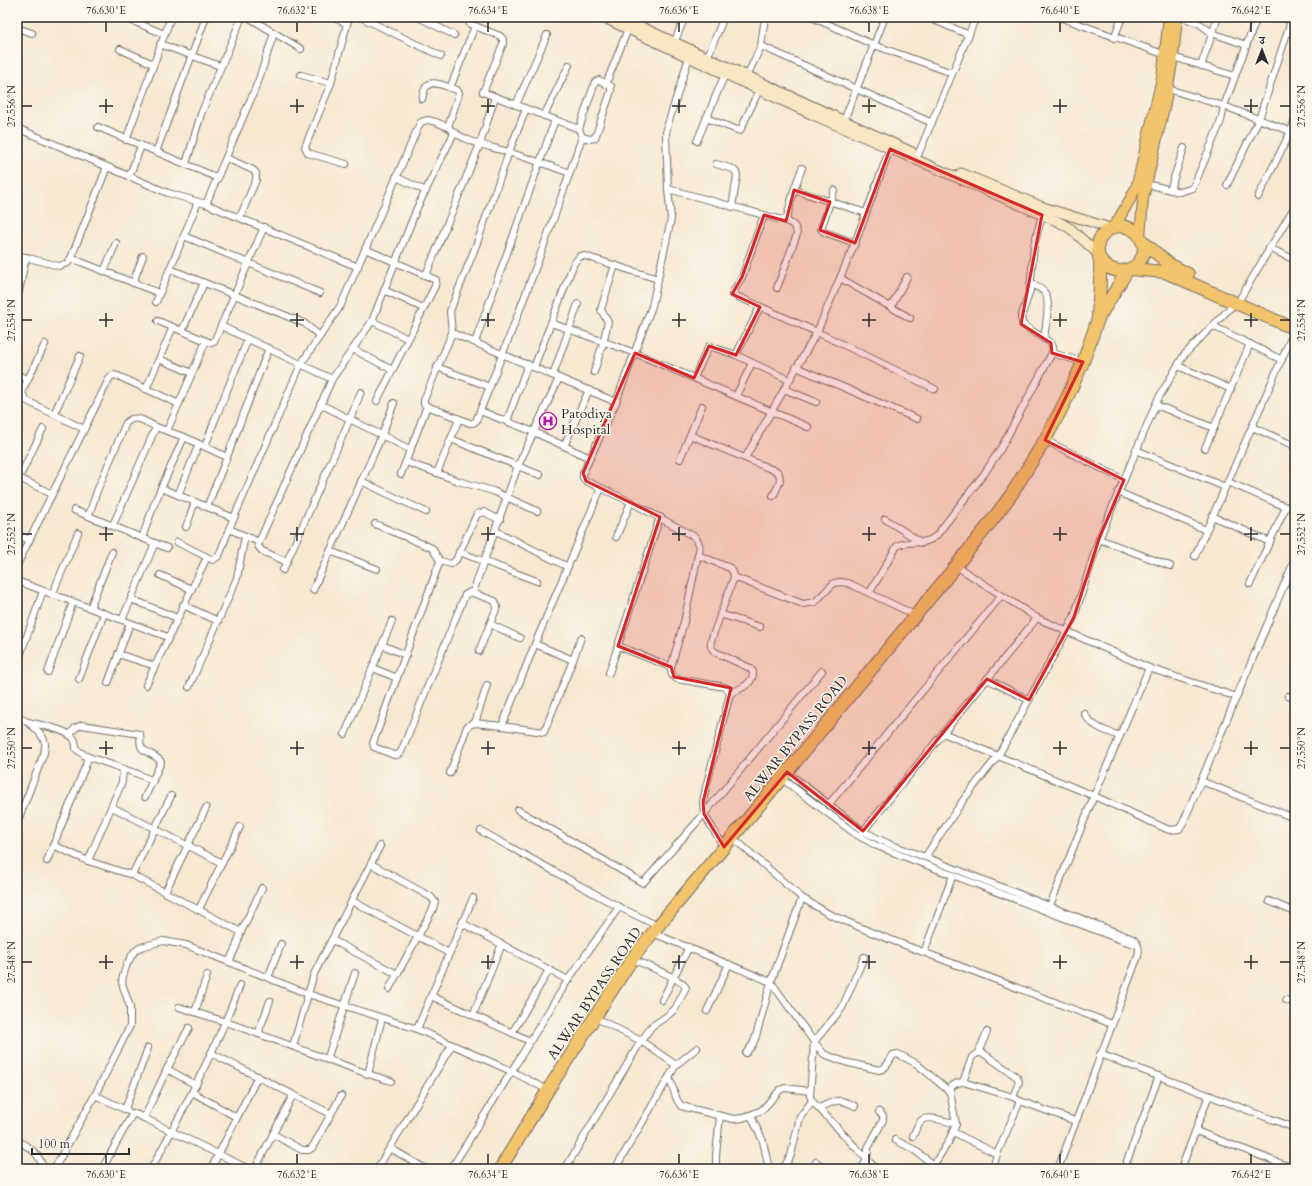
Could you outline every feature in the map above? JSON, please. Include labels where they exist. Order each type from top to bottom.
[{"type":"highway","points":[[1098,319],[1099,257],[1097,247],[1104,233],[1112,227],[1127,227],[1134,231],[1169,264],[1295,329]]},
{"type":"highway","points":[[1098,319],[1129,270],[1138,264],[1143,250],[1141,239]]},
{"type":"highway","points":[[1099,257],[1107,267],[1116,272],[1129,270],[1165,272],[1295,322]]},
{"type":"highway","name":"ALWAR BYPASS ROAD","points":[[500,1169],[594,1016],[632,960],[655,930],[956,566],[1011,495],[1066,400],[1083,362],[1098,319]]},
{"type":"main road","points":[[1112,227],[1142,185],[1168,89],[1169,17]]},
{"type":"main road","points":[[1141,239],[1142,185],[1157,102],[1177,17]]},
{"type":"street","points":[[122,17],[164,34]]},
{"type":"street","points":[[126,140],[171,17]]},
{"type":"street","points":[[156,152],[206,17]]},
{"type":"street","points":[[186,164],[201,114],[242,17]]},
{"type":"street","points":[[248,17],[301,49]]},
{"type":"street","points":[[333,17],[347,24]]},
{"type":"street","points":[[346,164],[308,153],[305,148],[331,83],[350,17]]},
{"type":"street","points":[[360,17],[441,56]]},
{"type":"street","points":[[418,17],[454,35]]},
{"type":"street","points":[[468,17],[470,24],[500,36],[503,39],[503,44],[483,92],[579,129]]},
{"type":"street","points":[[602,17],[630,23],[674,43],[690,54],[707,58],[745,79],[1071,229],[1099,257]]},
{"type":"street","points":[[620,17],[725,74],[745,79],[759,90],[843,124]]},
{"type":"street","points":[[674,43],[686,17]]},
{"type":"street","points":[[707,58],[724,17]]},
{"type":"street","points":[[745,79],[761,46],[765,17]]},
{"type":"street","points":[[812,17],[874,45],[952,74]]},
{"type":"street","points":[[843,124],[885,17]]},
{"type":"street","points":[[927,17],[969,35]]},
{"type":"street","points":[[918,155],[976,17]]},
{"type":"street","points":[[1061,17],[1114,38],[1235,76]]},
{"type":"street","points":[[1114,38],[1122,17]]},
{"type":"street","points":[[1182,17],[1200,24],[1212,33],[1246,45]]},
{"type":"street","points":[[1201,66],[1218,17]]},
{"type":"street","points":[[1142,185],[1180,192],[1193,188],[1221,121],[1224,106],[1256,17]]},
{"type":"street","points":[[1227,184],[1259,119],[1293,21],[1281,17]]},
{"type":"street","points":[[606,84],[630,23]]},
{"type":"street","points":[[450,88],[475,26]]},
{"type":"street","points":[[17,28],[32,33]]},
{"type":"street","points":[[206,204],[258,82],[274,33]]},
{"type":"street","points":[[516,105],[547,35]]},
{"type":"street","points":[[160,44],[220,66]]},
{"type":"street","points":[[761,46],[932,122]]},
{"type":"street","points":[[120,49],[153,64]]},
{"type":"street","points":[[690,54],[666,133],[668,189],[671,211],[670,226],[652,306],[616,402],[583,473],[583,478],[660,517],[695,537],[699,542],[701,548],[698,555],[684,622],[671,667],[671,674],[674,677],[725,687],[730,694]]},
{"type":"street","points":[[544,116],[569,65]]},
{"type":"street","points":[[696,141],[725,74]]},
{"type":"street","points":[[301,75],[331,83]]},
{"type":"street","points":[[526,109],[477,243],[450,311],[452,333],[424,400],[424,404],[427,406],[459,419],[473,423],[476,421],[504,354],[570,173],[582,136],[579,129],[596,82],[600,80],[610,86],[611,91],[594,138],[590,139],[582,136]]},
{"type":"street","points":[[422,100],[426,87],[430,84],[434,83],[457,90],[459,93],[448,127]]},
{"type":"street","points":[[1168,89],[1224,106],[1293,132]]},
{"type":"street","points":[[706,118],[740,131],[759,90]]},
{"type":"street","points":[[426,275],[480,144],[495,97]]},
{"type":"street","points":[[1258,198],[1293,132],[1295,119]]},
{"type":"street","points":[[177,542],[213,560],[217,559],[219,556],[229,529],[301,364],[341,305],[396,177],[420,123],[423,120],[429,120],[448,127],[454,133],[480,144],[539,161],[570,173]]},
{"type":"street","points":[[474,342],[555,120]]},
{"type":"street","points":[[98,127],[218,178]]},
{"type":"street","points":[[17,128],[168,193],[206,204],[240,217],[358,266]]},
{"type":"street","points":[[287,562],[262,551],[258,546],[259,542],[332,379],[372,321],[417,208],[454,133]]},
{"type":"street","points":[[129,177],[141,146]]},
{"type":"street","points":[[891,146],[918,155],[1043,207],[1112,227]]},
{"type":"street","points":[[745,458],[817,332],[855,243],[891,146]]},
{"type":"street","points":[[1170,190],[1184,148]]},
{"type":"street","points":[[226,158],[253,170],[256,173],[256,180],[240,217]]},
{"type":"street","points":[[716,164],[733,169],[736,172],[737,176],[732,207]]},
{"type":"street","points":[[17,255],[59,266],[68,263],[107,167]]},
{"type":"street","points":[[786,221],[794,190],[802,168]]},
{"type":"street","points":[[396,177],[426,191]]},
{"type":"street","points":[[668,189],[794,224],[797,229],[797,234],[777,288]]},
{"type":"street","points":[[794,190],[866,213]]},
{"type":"street","points":[[834,190],[821,229],[824,232],[855,243]]},
{"type":"street","points":[[156,302],[198,202]]},
{"type":"street","points":[[925,857],[964,798],[998,756],[1067,631],[1074,617],[1099,539],[1118,492],[1156,405],[1184,355],[1238,300],[1295,206]]},
{"type":"street","points":[[764,215],[742,277],[732,294],[817,332],[935,389]]},
{"type":"street","points":[[870,592],[897,546],[902,543],[922,543],[930,541],[936,536],[984,474],[1001,448],[1052,353],[1053,347],[1051,343],[1023,325],[1021,322],[1030,284],[1034,245],[1042,215]]},
{"type":"street","points":[[158,320],[211,343],[214,342],[264,227]]},
{"type":"street","points":[[184,236],[320,293]]},
{"type":"street","points":[[104,271],[116,243]]},
{"type":"street","points":[[1269,248],[1295,260]]},
{"type":"street","points":[[365,249],[436,280],[435,286],[392,370],[378,401]]},
{"type":"street","points":[[133,283],[143,256]]},
{"type":"street","points":[[507,421],[576,259],[580,256],[585,256],[658,279]]},
{"type":"street","points":[[17,301],[26,257]]},
{"type":"street","points":[[71,258],[159,293]]},
{"type":"street","points":[[594,372],[608,322],[601,310],[615,266]]},
{"type":"street","points":[[170,269],[304,323],[320,336]]},
{"type":"street","points":[[891,307],[907,277]]},
{"type":"street","points":[[840,278],[910,318]]},
{"type":"street","points":[[182,331],[204,283]]},
{"type":"street","points":[[1030,284],[1044,291],[1048,296],[1044,339]]},
{"type":"street","points":[[384,290],[423,308]]},
{"type":"street","points":[[473,592],[500,520],[518,466],[534,432],[556,376],[578,304]]},
{"type":"street","points":[[736,355],[760,307]]},
{"type":"street","points":[[372,321],[408,339]]},
{"type":"street","points":[[550,323],[603,343],[635,353],[808,427]]},
{"type":"street","points":[[221,326],[332,379]]},
{"type":"street","points":[[1213,326],[1282,360]]},
{"type":"street","points":[[146,390],[173,327]]},
{"type":"street","points":[[1195,556],[1295,329]]},
{"type":"street","points":[[452,333],[616,402]]},
{"type":"street","points":[[205,447],[248,339]]},
{"type":"street","points":[[167,431],[206,341]]},
{"type":"street","points":[[45,344],[22,391],[25,400],[84,429]]},
{"type":"street","points":[[1205,448],[1250,344]]},
{"type":"street","points":[[694,378],[709,346],[736,355],[789,380]]},
{"type":"street","points":[[207,506],[269,348]]},
{"type":"street","points":[[353,349],[392,370]]},
{"type":"street","points":[[1052,353],[1083,362]]},
{"type":"street","points":[[54,414],[80,356]]},
{"type":"street","points":[[159,359],[192,373]]},
{"type":"street","points":[[736,396],[752,363]]},
{"type":"street","points":[[1178,366],[1231,389]]},
{"type":"street","points":[[437,367],[490,387]]},
{"type":"street","points":[[796,367],[917,419]]},
{"type":"street","points":[[17,375],[28,379]]},
{"type":"street","points":[[17,565],[112,375],[118,376],[179,404]]},
{"type":"street","points":[[784,389],[816,402]]},
{"type":"street","points":[[564,446],[589,390]]},
{"type":"street","points":[[283,570],[361,392]]},
{"type":"street","points":[[313,590],[382,435],[394,403]]},
{"type":"street","points":[[320,404],[411,450]]},
{"type":"street","points":[[1156,405],[1214,428]]},
{"type":"street","points":[[401,474],[427,406]]},
{"type":"street","points":[[680,459],[702,406]]},
{"type":"street","points":[[480,411],[534,432],[590,458]]},
{"type":"street","points":[[89,515],[97,491],[126,423],[130,419],[135,418],[184,437],[227,457]]},
{"type":"street","points":[[437,473],[459,419]]},
{"type":"street","points":[[113,525],[156,427]]},
{"type":"street","points":[[1252,428],[1295,446]]},
{"type":"street","points":[[43,429],[18,480],[52,494]]},
{"type":"street","points":[[690,435],[778,472],[780,480],[773,496]]},
{"type":"street","points":[[142,538],[155,502],[184,437]]},
{"type":"street","points":[[451,439],[540,475]]},
{"type":"street","points":[[1044,440],[1124,480]]},
{"type":"street","points":[[178,495],[199,444]]},
{"type":"street","points":[[1136,450],[1286,506],[1250,584]]},
{"type":"street","points":[[406,462],[458,481],[493,491],[537,511]]},
{"type":"street","points":[[361,481],[426,512]]},
{"type":"street","points":[[161,488],[234,518]]},
{"type":"street","points":[[502,726],[601,488]]},
{"type":"street","points":[[1118,492],[1206,530]]},
{"type":"street","points":[[186,527],[196,502]]},
{"type":"street","points":[[616,537],[631,502]]},
{"type":"street","points":[[74,510],[167,548]]},
{"type":"street","points":[[375,524],[432,548],[440,561],[448,564],[453,563],[460,552],[477,514],[484,512],[500,520]]},
{"type":"street","points":[[1212,516],[1270,542]]},
{"type":"street","points":[[609,673],[660,517]]},
{"type":"street","points":[[885,519],[922,543]]},
{"type":"street","points":[[229,529],[259,542]]},
{"type":"street","points":[[496,531],[568,567]]},
{"type":"street","points":[[17,534],[29,540]]},
{"type":"street","points":[[52,595],[78,534]]},
{"type":"street","points":[[190,687],[237,578],[245,536]]},
{"type":"street","points":[[1099,539],[1170,566]]},
{"type":"street","points":[[122,620],[155,543]]},
{"type":"street","points":[[330,551],[377,569]]},
{"type":"street","points":[[90,608],[112,552]]},
{"type":"street","points":[[460,552],[537,581]]},
{"type":"street","points":[[698,555],[730,568],[733,572],[734,578],[711,641],[711,649],[750,668],[753,672],[752,680],[730,694],[703,802],[704,814],[724,847]]},
{"type":"street","points":[[146,685],[207,557]]},
{"type":"street","points":[[943,733],[1094,796],[1169,830],[1179,830],[1295,559]]},
{"type":"street","points":[[440,561],[373,742],[374,747],[394,756],[397,756],[401,752],[465,595],[473,592],[495,601],[497,607],[479,651]]},
{"type":"street","points":[[956,566],[1037,618],[1149,668],[1237,697]]},
{"type":"street","points":[[160,575],[191,589]]},
{"type":"street","points":[[734,578],[803,604],[815,602],[834,584],[840,582],[848,583],[870,592],[916,615]]},
{"type":"street","points":[[17,581],[168,637]]},
{"type":"street","points":[[17,664],[43,591]]},
{"type":"street","points":[[829,804],[1001,596]]},
{"type":"street","points":[[131,599],[177,618]]},
{"type":"street","points":[[48,672],[73,602]]},
{"type":"street","points":[[183,605],[218,621]]},
{"type":"street","points":[[79,679],[104,614]]},
{"type":"street","points":[[720,614],[760,627]]},
{"type":"street","points":[[861,833],[1037,618]]},
{"type":"street","points":[[345,734],[392,621]]},
{"type":"street","points":[[108,682],[130,623]]},
{"type":"street","points":[[490,624],[520,638]]},
{"type":"street","points":[[450,773],[468,727],[471,724],[475,723],[544,732],[581,638]]},
{"type":"street","points":[[535,644],[573,660]]},
{"type":"street","points":[[382,646],[406,655]]},
{"type":"street","points":[[618,646],[671,667]]},
{"type":"street","points":[[118,654],[154,666]]},
{"type":"street","points":[[373,668],[397,678]]},
{"type":"street","points":[[1049,909],[1094,796],[1149,668]]},
{"type":"street","points":[[518,810],[643,883],[704,814],[822,671]]},
{"type":"street","points":[[987,679],[1029,700]]},
{"type":"street","points":[[475,723],[487,685]]},
{"type":"street","points":[[1288,696],[1295,699]]},
{"type":"street","points":[[1084,713],[1092,724],[1120,736]]},
{"type":"street","points":[[17,716],[28,722],[40,734],[45,744],[44,753],[17,823]]},
{"type":"street","points":[[28,722],[48,726],[70,735],[75,740],[76,749],[86,756],[138,774],[153,781]]},
{"type":"street","points":[[70,735],[75,728],[82,725],[138,733],[141,736],[140,743],[142,748],[161,762],[145,797]]},
{"type":"street","points":[[47,861],[87,762],[86,756]]},
{"type":"street","points":[[88,861],[122,782],[123,769]]},
{"type":"street","points":[[784,775],[829,804],[876,846],[1049,909]]},
{"type":"street","points":[[784,775],[861,833],[925,857],[1124,941],[1138,945],[1138,956],[1058,1169]]},
{"type":"street","points":[[1201,780],[1289,816],[1295,815]]},
{"type":"street","points":[[132,875],[171,796]]},
{"type":"street","points":[[112,807],[222,863]]},
{"type":"street","points":[[165,892],[206,808]]},
{"type":"street","points":[[199,909],[240,827]]},
{"type":"street","points":[[481,830],[619,907],[655,930],[689,947],[771,982],[824,1054],[845,1062],[879,1070],[886,1067],[893,1055],[898,1054],[916,1064],[950,1092]]},
{"type":"street","points":[[732,837],[802,898],[828,914],[873,933],[1112,1024]]},
{"type":"street","points":[[53,845],[88,861],[132,875],[241,932]]},
{"type":"street","points":[[293,1046],[314,974],[380,846]]},
{"type":"street","points":[[371,864],[431,897],[435,902],[433,909],[389,989]]},
{"type":"street","points":[[924,952],[954,875]]},
{"type":"street","points":[[229,962],[241,932],[262,888]]},
{"type":"street","points":[[417,1029],[473,898]]},
{"type":"street","points":[[746,1053],[753,1044],[756,1036],[771,982],[802,898]]},
{"type":"street","points":[[352,901],[449,953]]},
{"type":"street","points":[[1269,901],[1295,912]]},
{"type":"street","points":[[451,1169],[568,980],[619,907]]},
{"type":"street","points":[[462,923],[568,980]]},
{"type":"street","points":[[332,940],[397,974]]},
{"type":"street","points":[[54,1169],[95,1095],[130,1026],[130,1007],[122,983],[125,970],[134,952],[141,947],[163,941],[186,945],[308,994],[417,1029],[511,1071],[548,1090]]},
{"type":"street","points":[[268,978],[281,944]]},
{"type":"street","points":[[473,1015],[502,944]]},
{"type":"street","points":[[662,1000],[689,947]]},
{"type":"street","points":[[864,957],[842,1008],[814,1042],[810,1096],[812,1101],[876,1169]]},
{"type":"street","points":[[565,1169],[641,1041],[652,1026],[675,1009],[686,988],[685,984],[673,977],[632,960]]},
{"type":"street","points":[[707,1011],[730,964]]},
{"type":"street","points":[[512,1033],[549,970]]},
{"type":"street","points":[[327,1060],[355,973]]},
{"type":"street","points":[[195,1012],[206,975]]},
{"type":"street","points":[[151,1169],[196,1085],[226,1022],[240,985]]},
{"type":"street","points":[[431,996],[530,1041]]},
{"type":"street","points":[[1286,1000],[1295,1003]]},
{"type":"street","points":[[258,1034],[270,1001]]},
{"type":"street","points":[[179,1007],[226,1022],[327,1060],[391,1081]]},
{"type":"street","points":[[594,1016],[641,1041],[676,1065]]},
{"type":"street","points":[[368,1074],[382,1018]]},
{"type":"street","points":[[144,1118],[167,1069],[189,1028]]},
{"type":"street","points":[[963,1082],[972,1057],[978,1053],[987,1032]]},
{"type":"street","points":[[377,1169],[452,1045]]},
{"type":"street","points":[[125,1109],[148,1048]]},
{"type":"street","points":[[615,1169],[676,1065],[697,1048]]},
{"type":"street","points":[[211,1053],[331,1114]]},
{"type":"street","points":[[978,1053],[983,1053],[1017,1077],[1019,1082],[1014,1097]]},
{"type":"street","points":[[1100,1054],[1295,1128]]},
{"type":"street","points":[[167,1069],[196,1085]]},
{"type":"street","points":[[211,1169],[258,1076]]},
{"type":"street","points":[[1124,1169],[1159,1076]]},
{"type":"street","points":[[669,1077],[677,1100],[681,1106],[734,1119],[751,1116],[762,1110],[780,1090],[786,1088],[810,1091]]},
{"type":"street","points":[[895,1140],[913,1149],[932,1167],[950,1141],[956,1124],[950,1092],[952,1086],[963,1082],[1014,1097],[1020,1101],[1075,1121]]},
{"type":"street","points":[[192,1092],[236,1117]]},
{"type":"street","points":[[95,1095],[172,1130],[249,1169]]},
{"type":"street","points":[[255,1169],[293,1095]]},
{"type":"street","points":[[1181,1169],[1209,1095]]},
{"type":"street","points":[[273,1134],[302,1150],[309,1150],[312,1148],[341,1096]]},
{"type":"street","points":[[819,1108],[838,1100],[845,1101],[855,1106]]},
{"type":"street","points":[[783,1169],[791,1155],[800,1117],[812,1101]]},
{"type":"street","points":[[992,1169],[1020,1101]]},
{"type":"street","points":[[861,1169],[867,1160],[868,1148],[883,1120],[883,1116],[879,1112]]},
{"type":"street","points":[[102,1169],[133,1113]]},
{"type":"street","points":[[716,1169],[720,1116]]},
{"type":"street","points":[[751,1116],[763,1142],[769,1169]]},
{"type":"street","points":[[913,1136],[920,1122],[924,1118],[929,1117],[956,1124]]},
{"type":"street","points":[[1196,1131],[1295,1168]]},
{"type":"street","points":[[953,1132],[997,1154]]},
{"type":"street","points":[[17,1140],[38,1155],[43,1169]]},
{"type":"street","points":[[390,1148],[426,1169]]},
{"type":"street","points":[[816,1162],[826,1169]]},
{"type":"highlighted area","points":[[890,149],[1042,215],[1021,324],[1051,343],[1052,353],[1083,362],[1045,440],[1124,480],[1099,539],[1074,617],[1029,700],[987,679],[863,831],[787,772],[724,847],[704,814],[703,802],[731,688],[674,677],[671,667],[618,646],[660,517],[586,481],[583,473],[635,353],[694,378],[709,346],[736,355],[760,307],[732,294],[742,277],[764,215],[786,221],[794,190],[830,202],[820,230],[855,243]]},
{"type":"place","name":"Patodiya Hospital","points":[[548,421]]}]
